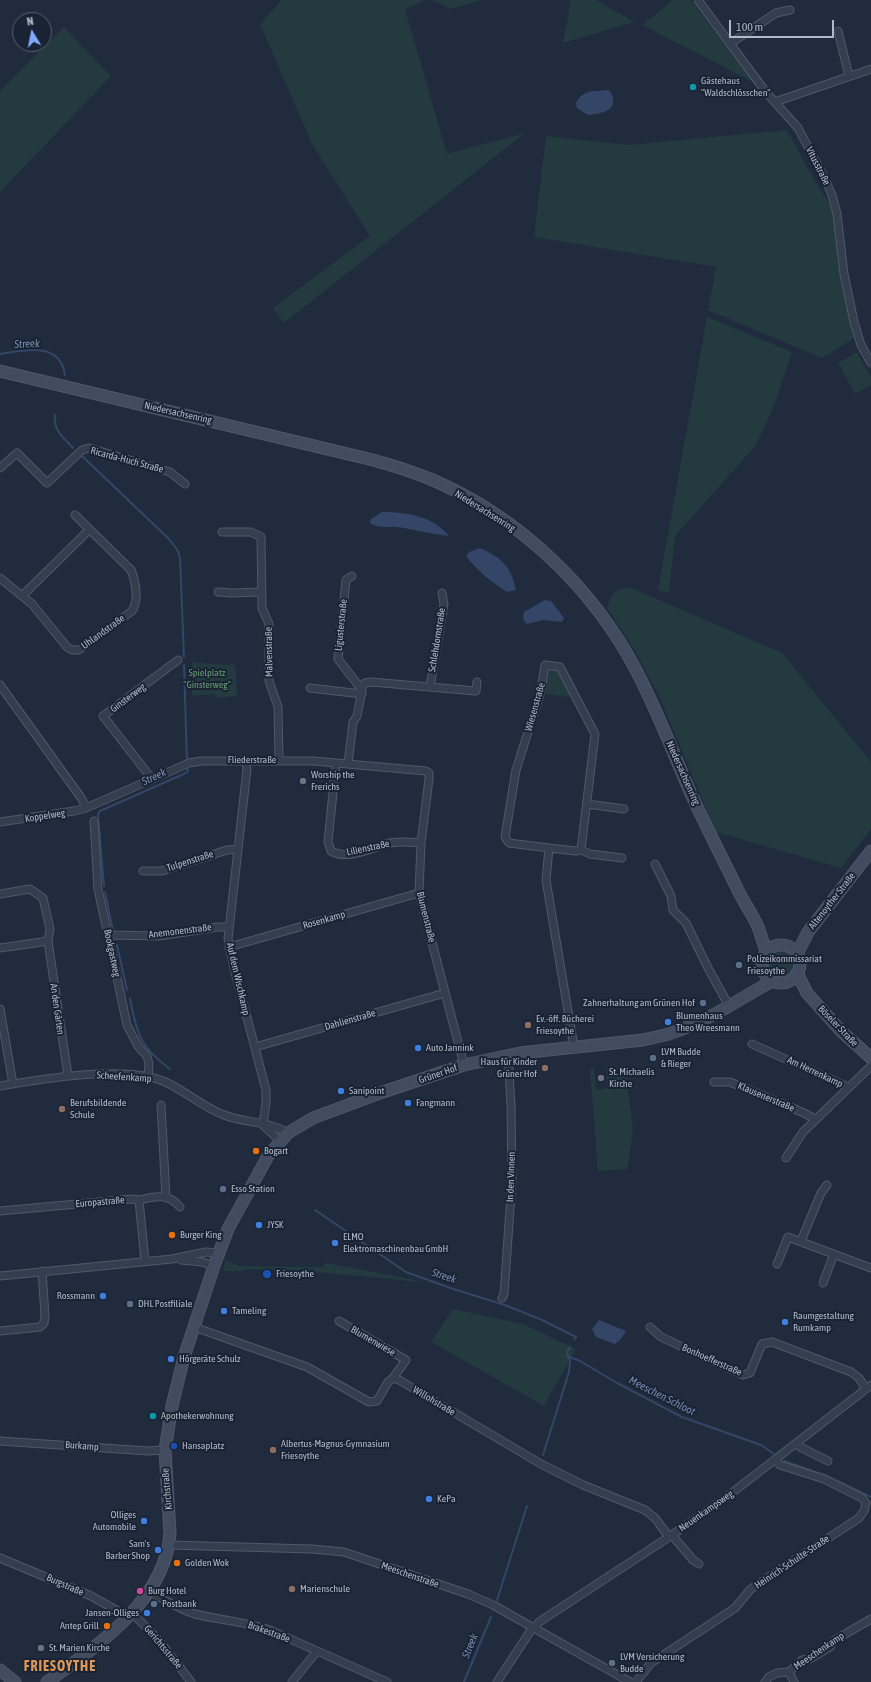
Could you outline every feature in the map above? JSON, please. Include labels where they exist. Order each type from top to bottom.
[{"type":"main road","name":"Niedersachsenring","points":[[0,371],[370,459],[398,467],[436,482],[504,520],[563,569],[602,616],[620,643],[651,699],[693,797],[736,887],[772,949]]},
{"type":"main road","name":"Altenoyther Straße","points":[[792,950],[808,932],[871,851]]},
{"type":"main road","points":[[772,949],[792,950],[800,964],[797,973],[788,982],[783,983],[772,981],[764,972],[762,962],[772,949]]},
{"type":"main road","name":"Grüner Hof","points":[[745,996],[764,972]]},
{"type":"main road","name":"Böseler Straße","points":[[797,973],[807,993],[841,1031],[871,1058]]},
{"type":"main road","name":"Grüner Hof","points":[[218,1253],[242,1201],[268,1156],[284,1137],[313,1118],[383,1092],[464,1065],[508,1055],[643,1040],[669,1034],[692,1025],[729,1006],[772,981]]},
{"type":"main road","name":"Böseler Straße","points":[[788,982],[807,993]]},
{"type":"main road","name":"Kirchstraße","points":[[47,1682],[84,1656],[130,1616],[140,1605],[164,1563],[169,1545],[165,1450],[175,1393],[184,1356],[218,1253]]},
{"type":"main road","points":[[0,1670],[10,1680]]},
{"type":"street","name":"Vitusstraße","points":[[698,0],[765,91],[798,128],[823,175],[832,195],[837,214],[844,274],[854,322],[861,345],[871,363]]},
{"type":"street","points":[[731,43],[776,14],[790,10]]},
{"type":"street","points":[[838,31],[849,76]]},
{"type":"street","points":[[775,102],[849,76],[871,70]]},
{"type":"street","name":"Ricarda-Huch Straße","points":[[0,468],[17,453],[46,483],[82,450],[89,448],[170,472],[185,484]]},
{"type":"street","name":"Uhlandstraße","points":[[0,578],[32,604],[72,650],[79,650],[132,611],[135,606],[136,596],[135,579],[131,570],[75,515]]},
{"type":"street","points":[[22,596],[89,530]]},
{"type":"street","name":"Malvenstraße","points":[[222,532],[251,532],[261,537],[262,608],[269,624],[269,681],[278,707],[279,760]]},
{"type":"street","name":"Ligusterstraße","points":[[352,576],[346,580],[338,660],[361,690]]},
{"type":"street","points":[[218,592],[262,592]]},
{"type":"street","name":"Schlehdornstraße","points":[[430,687],[444,604],[442,593]]},
{"type":"street","name":"Ginsterweg","points":[[152,779],[103,716],[178,660]]},
{"type":"street","name":"Wiesenstraße","points":[[581,850],[595,734],[560,667],[545,665],[541,691],[516,770],[504,837],[509,843],[576,851],[581,850],[590,854],[622,858]]},
{"type":"street","name":"Schlehdornstraße","points":[[361,690],[364,683],[371,682],[476,691],[478,682]]},
{"type":"street","points":[[0,685],[88,807]]},
{"type":"street","points":[[310,688],[361,690],[357,716],[353,722],[348,764]]},
{"type":"street","name":"Auf dem Wischkamp","points":[[246,760],[247,769],[229,927],[229,947],[266,1090],[263,1125]]},
{"type":"street","name":"Fliederstraße","points":[[88,807],[187,764],[201,761],[279,760],[422,770]]},
{"type":"street","name":"Lilienstraße","points":[[336,763],[328,842],[331,851],[340,854],[349,854],[397,842],[405,841],[422,843]]},
{"type":"street","name":"Blumenstraße","points":[[422,770],[429,773],[430,779],[422,843],[419,893],[464,1065]]},
{"type":"street","points":[[587,804],[624,809]]},
{"type":"street","name":"Koppelweg","points":[[0,822],[74,811],[88,807]]},
{"type":"street","name":"Bookgastweg","points":[[94,821],[98,889],[127,1025],[138,1046],[147,1056],[149,1064],[148,1077]]},
{"type":"street","points":[[549,848],[546,880],[574,1047]]},
{"type":"street","name":"Tulpenstraße","points":[[143,871],[162,871],[227,850],[238,849]]},
{"type":"street","points":[[655,864],[671,896],[673,910],[686,923],[729,1006]]},
{"type":"street","name":"An den Gärten","points":[[0,894],[30,889],[43,898],[50,929],[48,941],[68,1076]]},
{"type":"street","name":"Rosenkamp","points":[[229,947],[419,893]]},
{"type":"street","name":"Anemonenstraße","points":[[108,935],[158,936],[218,927],[229,927]]},
{"type":"street","points":[[0,948],[48,941]]},
{"type":"street","name":"Dahlienstraße","points":[[255,1047],[445,993]]},
{"type":"street","points":[[0,1009],[12,1084]]},
{"type":"street","name":"Am Herrenkamp","points":[[752,1044],[848,1088],[871,1066]]},
{"type":"street","name":"In den Vinnen","points":[[502,1298],[504,1294],[512,1181],[511,1105],[508,1055]]},
{"type":"street","name":"Scheefenkamp","points":[[0,1086],[68,1076],[95,1074],[148,1077],[161,1080],[179,1089],[215,1112],[236,1119],[277,1127],[284,1137]]},
{"type":"street","name":"Klausenerstraße","points":[[714,1082],[730,1082],[815,1119]]},
{"type":"street","points":[[786,1158],[803,1132],[848,1088]]},
{"type":"street","points":[[161,1105],[166,1197]]},
{"type":"street","points":[[263,1125],[284,1137]]},
{"type":"street","points":[[801,1241],[821,1193],[827,1185]]},
{"type":"street","points":[[139,1200],[166,1197],[172,1199],[180,1207]]},
{"type":"street","name":"Europastraße","points":[[0,1211],[132,1199],[139,1200],[145,1261]]},
{"type":"street","points":[[777,1264],[788,1237],[871,1268]]},
{"type":"street","points":[[0,1276],[172,1259],[206,1252],[218,1253]]},
{"type":"street","points":[[823,1283],[834,1254]]},
{"type":"street","points":[[172,1259],[202,1262],[214,1266]]},
{"type":"street","points":[[0,1331],[40,1327],[44,1323],[45,1315],[42,1271]]},
{"type":"street","name":"Blumenwiese","points":[[339,1322],[406,1360],[393,1378]]},
{"type":"street","name":"Bonhoefferstraße","points":[[650,1327],[661,1337],[743,1375],[750,1373],[762,1344],[772,1342],[851,1372],[869,1387]]},
{"type":"street","points":[[194,1328],[308,1367],[369,1402],[377,1401],[388,1382],[393,1378]]},
{"type":"street","name":"Willohstraße","points":[[393,1378],[399,1380],[541,1464],[583,1485],[645,1510],[655,1518],[670,1536],[699,1564]]},
{"type":"street","name":"Neuenkampsweg","points":[[496,1682],[534,1627],[724,1499],[869,1387]]},
{"type":"street","name":"Burkamp","points":[[0,1441],[148,1451],[165,1450]]},
{"type":"street","points":[[797,1443],[828,1461]]},
{"type":"street","name":"Heinrich-Schulte-Straße","points":[[636,1682],[651,1663],[735,1608],[750,1590],[859,1518],[864,1511],[866,1503],[862,1498],[824,1480],[780,1465],[776,1460]]},
{"type":"street","name":"Meeschenstraße","points":[[169,1545],[312,1549],[344,1552],[468,1594],[493,1605],[630,1682]]},
{"type":"street","name":"Burgstraße","points":[[0,1558],[91,1596],[130,1616]]},
{"type":"street","name":"Brakestraße","points":[[148,1591],[183,1610],[196,1614],[254,1624],[317,1650],[387,1682]]},
{"type":"street","name":"Gerichtsstraße","points":[[130,1616],[170,1653],[191,1682]]},
{"type":"street","name":"Meeschenkamp","points":[[765,1682],[769,1677],[777,1673],[789,1672],[802,1660],[810,1658],[830,1647],[835,1640],[871,1619]]},
{"type":"street","points":[[292,1682],[317,1650]]},
{"type":"street","name":"Meeschenkamp","points":[[789,1672],[794,1682]]},
{"type":"green space","points":[[282,0],[425,0],[405,9],[447,154],[525,133],[284,323],[273,308],[370,236],[312,144],[260,24]]},
{"type":"green space","points":[[432,0],[482,0],[450,9]]},
{"type":"green space","points":[[571,0],[596,0],[634,22],[563,43]]},
{"type":"green space","points":[[673,0],[691,0],[753,82],[642,25]]},
{"type":"green space","points":[[64,27],[111,76],[0,192],[0,91],[39,52],[52,52],[52,39]]},
{"type":"green space","points":[[787,130],[816,183],[834,210],[841,274],[855,338],[822,358],[708,310],[716,267],[534,237],[546,136],[629,145]]},
{"type":"green space","points":[[707,317],[792,352],[773,409],[756,445],[675,536],[669,593],[658,590]]},
{"type":"green space","points":[[857,352],[871,378],[871,385],[855,394],[838,363]]},
{"type":"green space","points":[[629,587],[782,653],[871,762],[871,829],[841,868],[716,832],[659,696],[635,651],[607,608],[610,599],[616,591]]},
{"type":"green space","name":"Spielplatz \"Ginsterweg\"","points":[[192,662],[227,665],[235,664],[237,696],[215,698],[214,694],[192,696]]},
{"type":"green space","points":[[552,670],[556,671],[562,676],[574,698],[546,694],[547,673]]},
{"type":"green space","points":[[781,952],[790,956],[794,965],[790,974],[781,978],[772,974],[768,965],[772,956]]},
{"type":"green space","points":[[625,1065],[633,1130],[627,1169],[598,1171],[590,1069],[594,1068],[596,1090],[608,1088],[606,1068]]},
{"type":"green space","points":[[226,1260],[240,1266],[322,1267],[325,1263],[430,1284],[376,1277],[286,1270],[245,1269],[244,1271],[223,1271]]},
{"type":"green space","points":[[453,1309],[523,1324],[576,1349],[544,1406],[431,1342]]},
{"type":"water","points":[[608,90],[613,98],[612,106],[609,109],[601,113],[588,115],[577,108],[576,103],[582,95],[594,91]]},
{"type":"water","points":[[382,512],[418,516],[443,529],[449,536],[399,527],[380,527],[370,523],[371,519]]},
{"type":"water","points":[[480,548],[500,559],[508,569],[516,590],[507,592],[501,588],[480,571],[466,556],[469,552]]},
{"type":"water","points":[[545,600],[551,601],[564,618],[562,622],[543,620],[527,624],[525,623],[523,617],[524,612]]},
{"type":"water","points":[[599,1320],[626,1331],[620,1340],[615,1344],[596,1337],[592,1329]]},
{"type":"waterway","name":"Streek","points":[[0,354],[30,350],[49,352],[62,364],[65,375]]},
{"type":"waterway","name":"Streek","points":[[55,415],[57,430],[73,448]]},
{"type":"waterway","name":"Streek","points":[[83,457],[169,539],[178,551],[180,558],[184,657]]},
{"type":"waterway","name":"Streek","points":[[184,665],[187,762]]},
{"type":"waterway","name":"Streek","points":[[104,886],[98,814],[100,811],[186,773],[188,771],[187,766]]},
{"type":"waterway","name":"Streek","points":[[105,892],[113,931]]},
{"type":"waterway","name":"Streek","points":[[117,945],[127,990]]},
{"type":"waterway","name":"Streek","points":[[130,999],[135,1022],[141,1039],[152,1054],[170,1069]]},
{"type":"waterway","name":"Streek","points":[[315,1210],[406,1272],[453,1289],[502,1304],[540,1319],[576,1337],[575,1339]]},
{"type":"waterway","name":"Streek","points":[[543,1455],[569,1372],[570,1361],[567,1352],[570,1347]]},
{"type":"waterway","name":"Meeschen Schloot","points":[[567,1356],[580,1361],[617,1383],[682,1417],[761,1445],[774,1454]]},
{"type":"waterway","name":"Meeschen Schloot","points":[[784,1461],[827,1476],[871,1497]]},
{"type":"waterway","name":"Streek","points":[[497,1600],[527,1506]]},
{"type":"waterway","name":"Streek","points":[[464,1682],[491,1617]]},
{"type":"place","name":"Gästehaus \"Waldschlösschen\"","points":[[693,87]]},
{"type":"place","name":"Worship the Frerichs","points":[[303,781]]},
{"type":"place","name":"Polizeikommissariat Friesoythe","points":[[739,965]]},
{"type":"place","name":"Zahnerhaltung am Grünen Hof","points":[[703,1003]]},
{"type":"place","name":"Blumenhaus Theo Wreesmann","points":[[668,1022]]},
{"type":"place","name":"Ev.-öff. Bücherei Friesoythe","points":[[528,1025]]},
{"type":"place","name":"Auto Jannink","points":[[418,1048]]},
{"type":"place","name":"LVM Budde & Rieger","points":[[653,1058]]},
{"type":"place","name":"Haus für Kinder Grüner Hof","points":[[545,1068]]},
{"type":"place","name":"St. Michaelis Kirche","points":[[601,1078]]},
{"type":"place","name":"Sanipoint","points":[[341,1091]]},
{"type":"place","name":"Fangmann","points":[[408,1103]]},
{"type":"place","name":"Berufsbildende Schule","points":[[62,1109]]},
{"type":"place","name":"Bogart","points":[[256,1151]]},
{"type":"place","name":"Esso Station","points":[[223,1189]]},
{"type":"place","name":"JYSK","points":[[259,1225]]},
{"type":"place","name":"Burger King","points":[[172,1235]]},
{"type":"place","name":"ELMO Elektromaschinenbau GmbH","points":[[335,1243]]},
{"type":"place","name":"Friesoythe","points":[[267,1274]]},
{"type":"place","name":"Rossmann","points":[[103,1296]]},
{"type":"place","name":"DHL Postfiliale","points":[[130,1304]]},
{"type":"place","name":"Tameling","points":[[224,1311]]},
{"type":"place","name":"Raumgestaltung Rumkamp","points":[[785,1322]]},
{"type":"place","name":"Hörgeräte Schulz","points":[[171,1359]]},
{"type":"place","name":"Apothekerwohnung","points":[[153,1416]]},
{"type":"place","name":"Hansaplatz","points":[[174,1446]]},
{"type":"place","name":"Albertus-Magnus-Gymnasium Friesoythe","points":[[273,1450]]},
{"type":"place","name":"KePa","points":[[429,1499]]},
{"type":"place","name":"Olliges Automobile","points":[[144,1521]]},
{"type":"place","name":"Sam's Barber Shop","points":[[158,1550]]},
{"type":"place","name":"Golden Wok","points":[[177,1563]]},
{"type":"place","name":"Marienschule","points":[[292,1589]]},
{"type":"place","name":"Burg Hotel","points":[[140,1591]]},
{"type":"place","name":"Postbank","points":[[154,1604]]},
{"type":"place","name":"Jansen-Olliges","points":[[147,1613]]},
{"type":"place","name":"Antep Grill","points":[[107,1626]]},
{"type":"place","name":"St. Marien Kirche","points":[[41,1648]]},
{"type":"place","name":"LVM Versicherung Budde","points":[[612,1663]]},
{"type":"district","name":"FRIESOYTHE","points":[[60,1667]]}]
